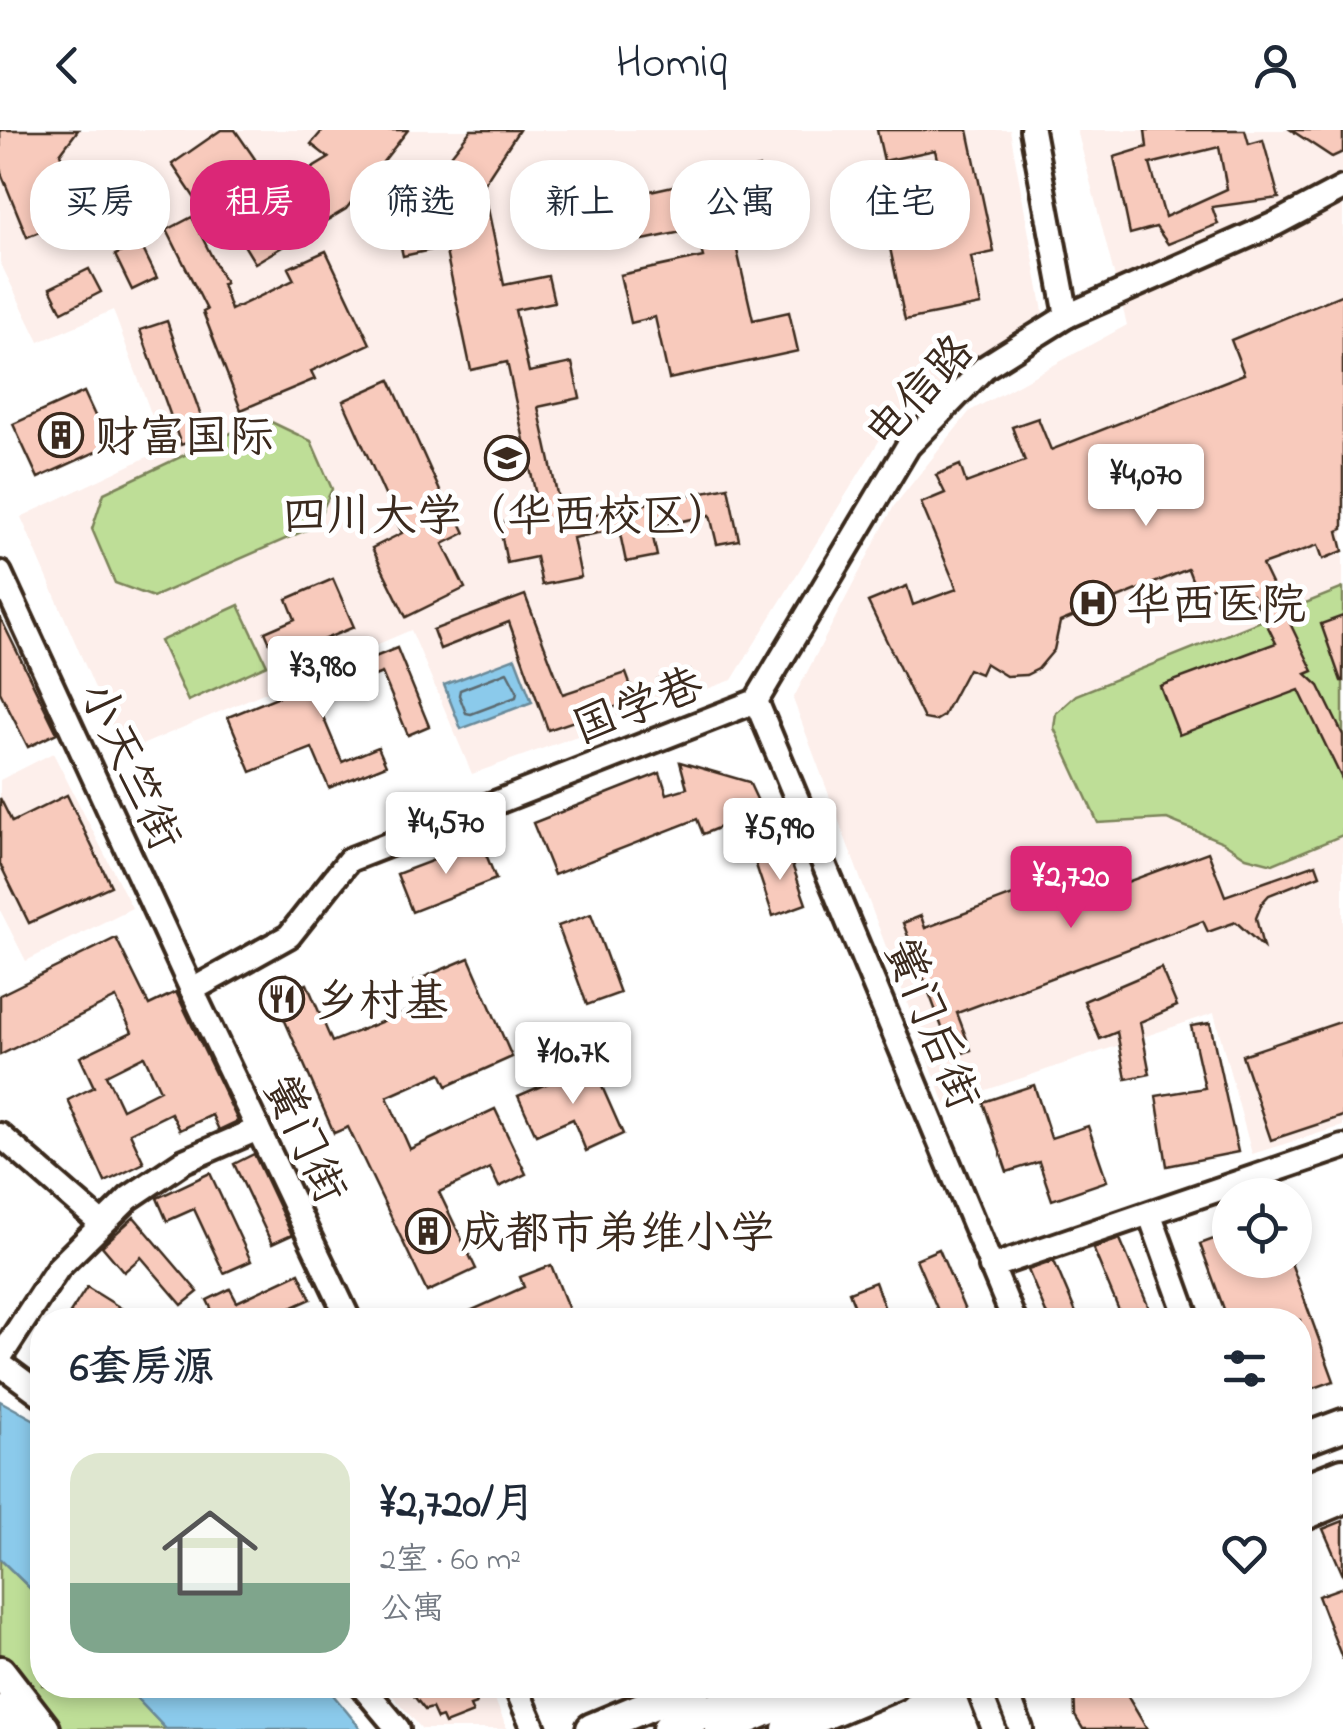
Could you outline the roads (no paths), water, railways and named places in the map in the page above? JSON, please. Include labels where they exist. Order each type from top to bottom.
[{"type":"main road","points":[[1312,1437],[1343,1425]]},
{"type":"main road","points":[[1312,1464],[1343,1452]]},
{"type":"main road","points":[[1312,1486],[1343,1474]]},
{"type":"main road","points":[[1312,1511],[1343,1498]]},
{"type":"main road","points":[[0,1672],[44,1729]]},
{"type":"main road","points":[[592,1729],[667,1698]]},
{"type":"main road","points":[[668,1729],[741,1698]]},
{"type":"main road","points":[[720,1729],[795,1698]]},
{"type":"main road","points":[[788,1729],[861,1698]]},
{"type":"main road","points":[[0,1711],[14,1729]]},
{"type":"street","points":[[1032,130],[1067,316]]},
{"type":"street","name":"电信路","points":[[756,701],[908,446],[984,368],[1067,316],[1275,224],[1343,188]]},
{"type":"street","name":"小天竺街","points":[[0,573],[192,990]]},
{"type":"street","name":"国学巷","points":[[192,990],[289,936],[348,860],[756,701]]},
{"type":"street","name":"黉门后街","points":[[756,701],[1009,1308]]},
{"type":"street","name":"黉门街","points":[[192,990],[343,1308]]},
{"type":"street","points":[[33,1308],[58,1268],[129,1198],[184,1161],[258,1129]]},
{"type":"street","points":[[0,1135],[102,1224]]},
{"type":"street","points":[[991,1267],[1343,1146]]},
{"type":"street","points":[[1150,1215],[1184,1308]]},
{"type":"street","points":[[30,1312],[0,1360],[30,1385]]},
{"type":"street","points":[[371,1698],[398,1729]]},
{"type":"street","points":[[521,1698],[534,1729]]},
{"type":"street","points":[[983,1698],[994,1729]]},
{"type":"street","points":[[1009,1698],[1022,1729]]},
{"type":"water","points":[[515,658],[532,702],[461,729],[444,685]]},
{"type":"water","points":[[0,1401],[30,1417],[30,1588],[0,1559]]},
{"type":"water","points":[[136,1698],[336,1698],[361,1729],[166,1729]]},
{"type":"place","name":"财富国际","points":[[61,435]]},
{"type":"place","name":"四川大学（华西校区）","points":[[507,458]]},
{"type":"place","name":"华西医院","points":[[1093,603]]},
{"type":"place","name":"乡村基","points":[[282,999]]},
{"type":"place","name":"成都市弟维小学","points":[[428,1231]]}]
